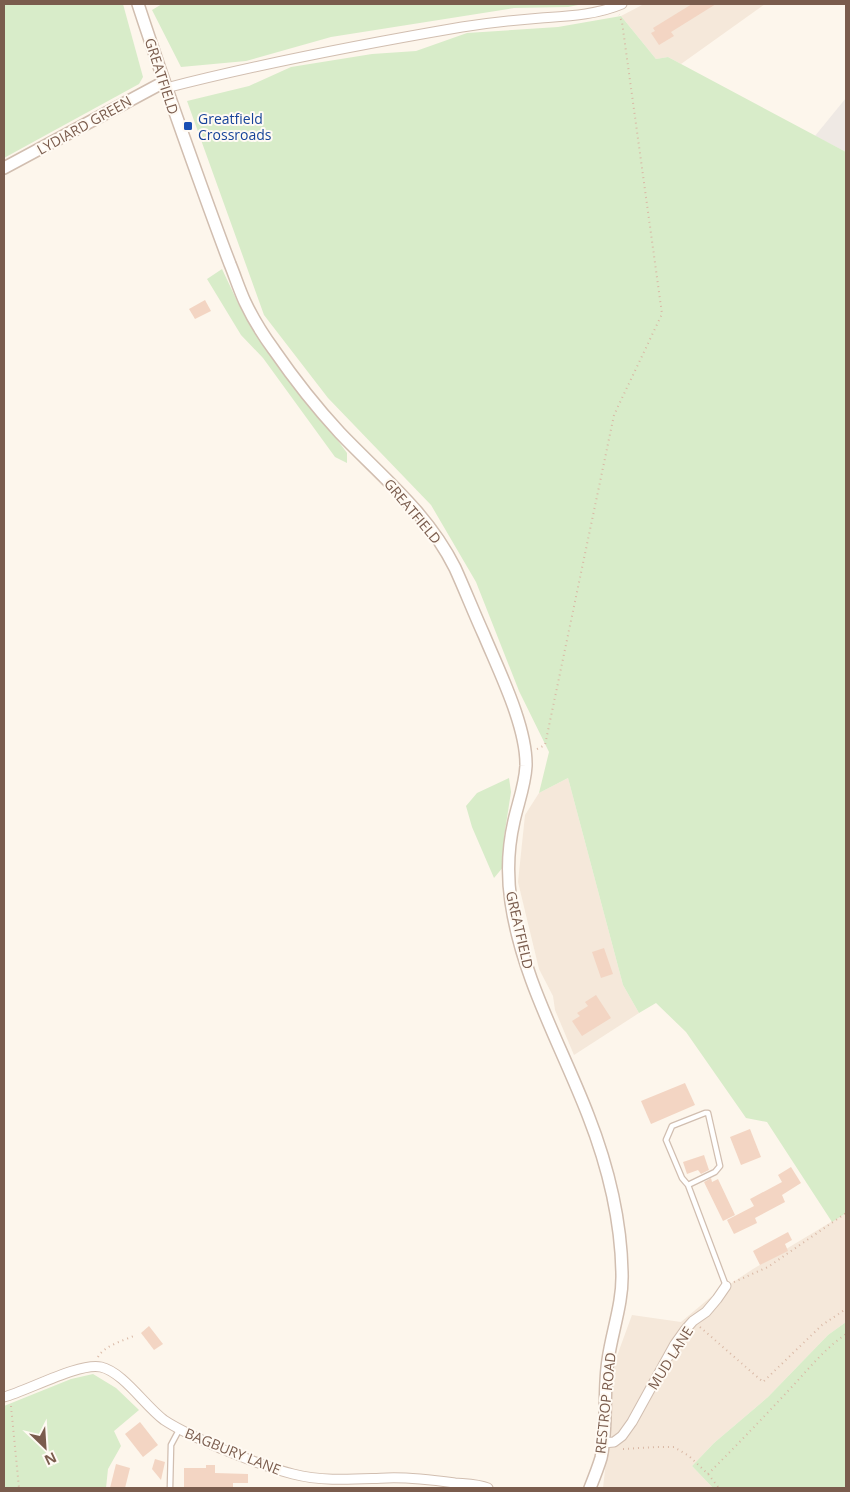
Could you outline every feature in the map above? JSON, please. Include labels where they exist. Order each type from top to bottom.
[{"type":"street","name":"GREATFIELD","points":[[138,4],[216,227],[250,311],[275,352],[301,387],[341,434],[406,498],[438,540],[455,569],[496,662],[518,720],[526,754],[525,776],[511,840],[509,871],[511,902],[533,984],[548,1025],[588,1113]]},
{"type":"street","points":[[165,85],[277,61],[463,27],[576,16],[619,5]]},
{"type":"street","name":"LYDIARD GREEN","points":[[4,168],[165,85]]},
{"type":"street","name":"RESTROP ROAD","points":[[588,1113],[617,1211],[622,1273],[622,1296],[608,1361],[605,1386],[608,1442],[600,1458],[590,1488]]},
{"type":"street","name":"MUD LANE","points":[[608,1442],[622,1436],[632,1422],[675,1344],[693,1321],[706,1312],[726,1286]]},
{"type":"street","points":[[4,1397],[62,1375],[96,1367]]},
{"type":"street","name":"BAGBURY LANE","points":[[96,1367],[101,1367],[118,1376],[149,1408],[180,1430],[246,1459],[272,1468],[301,1476],[336,1480],[388,1478],[434,1480],[488,1488]]},
{"type":"lane","points":[[688,1185],[714,1172],[720,1166],[706,1112],[672,1126],[666,1140],[682,1178],[688,1185],[726,1286]]},
{"type":"lane","points":[[170,1488],[171,1445],[180,1430]]},
{"type":"path","points":[[526,754],[545,745],[614,415],[662,314],[619,5]]},
{"type":"path","points":[[726,1286],[768,1267],[846,1213]]},
{"type":"path","points":[[693,1321],[763,1382],[822,1325],[846,1309]]},
{"type":"path","points":[[708,1474],[817,1358],[846,1334]]},
{"type":"path","points":[[96,1367],[102,1352],[136,1336]]},
{"type":"path","points":[[12,1410],[19,1488]]},
{"type":"path","points":[[608,1442],[624,1450],[674,1447],[689,1456],[708,1474],[719,1488]]},
{"type":"shaded area","points":[[644,4],[765,4],[681,64],[668,57],[656,59],[621,16]]},
{"type":"shaded area","points":[[846,98],[846,152],[815,136]]},
{"type":"shaded area","points":[[568,778],[623,985],[639,1013],[574,1055],[555,1010],[553,996],[539,969],[518,882],[525,815],[539,793]]},
{"type":"shaded area","points":[[846,1213],[846,1322],[828,1335],[768,1397],[714,1443],[692,1466],[713,1488],[603,1488],[614,1364],[632,1315],[681,1322],[712,1296]]},
{"type":"green space","points":[[4,4],[123,4],[143,77],[139,84],[4,158]]},
{"type":"green space","points":[[162,4],[583,4],[568,7],[514,8],[331,37],[246,61],[181,67],[152,10]]},
{"type":"green space","points":[[621,16],[656,59],[668,57],[846,152],[846,1213],[832,1222],[767,1122],[746,1118],[686,1032],[656,1003],[639,1013],[623,985],[568,778],[539,793],[549,752],[519,691],[476,582],[431,505],[328,398],[264,315],[187,101],[249,86],[291,67],[372,54],[416,51],[467,33],[558,27]]},
{"type":"green space","points":[[222,269],[239,305],[347,453],[347,463],[335,457],[263,358],[241,335],[207,279]]},
{"type":"green space","points":[[509,778],[511,792],[504,837],[504,866],[494,878],[472,827],[466,806],[477,793]]},
{"type":"green space","points":[[846,1322],[846,1488],[713,1488],[692,1466],[714,1443],[768,1397],[828,1335]]},
{"type":"green space","points":[[93,1374],[116,1388],[139,1410],[114,1431],[121,1446],[108,1469],[106,1488],[4,1488],[4,1406],[71,1379]]},
{"type":"building","points":[[692,4],[716,4],[671,32],[674,36],[659,45],[651,33],[655,31],[653,28]]},
{"type":"building","points":[[205,300],[211,311],[195,319],[189,309]]},
{"type":"building","points":[[604,948],[613,974],[601,978],[592,952]]},
{"type":"building","points":[[596,995],[611,1018],[582,1036],[572,1021],[580,1016],[577,1013],[588,1006],[585,1002]]},
{"type":"building","points":[[685,1083],[695,1105],[651,1124],[641,1101]]},
{"type":"building","points":[[750,1129],[761,1157],[741,1165],[730,1137]]},
{"type":"building","points":[[704,1155],[709,1170],[701,1174],[698,1170],[687,1174],[683,1162]]},
{"type":"building","points":[[791,1167],[801,1183],[782,1195],[785,1202],[755,1218],[757,1223],[734,1234],[727,1220],[754,1206],[750,1199],[782,1182],[778,1175]]},
{"type":"building","points":[[711,1178],[712,1182],[718,1179],[735,1215],[723,1221],[704,1182]]},
{"type":"building","points":[[788,1232],[792,1240],[785,1244],[788,1251],[760,1265],[753,1251]]},
{"type":"building","points":[[149,1326],[163,1344],[154,1350],[141,1333]]},
{"type":"building","points":[[140,1422],[158,1445],[143,1457],[125,1434]]},
{"type":"building","points":[[155,1459],[165,1462],[161,1480],[152,1469]]},
{"type":"building","points":[[116,1464],[130,1468],[125,1488],[110,1488]]},
{"type":"building","points":[[206,1465],[215,1465],[215,1473],[248,1474],[248,1483],[233,1483],[233,1488],[184,1488],[184,1468],[206,1468]]},
{"type":"place","name":"Greatfield Crossroads","points":[[188,126]]}]
